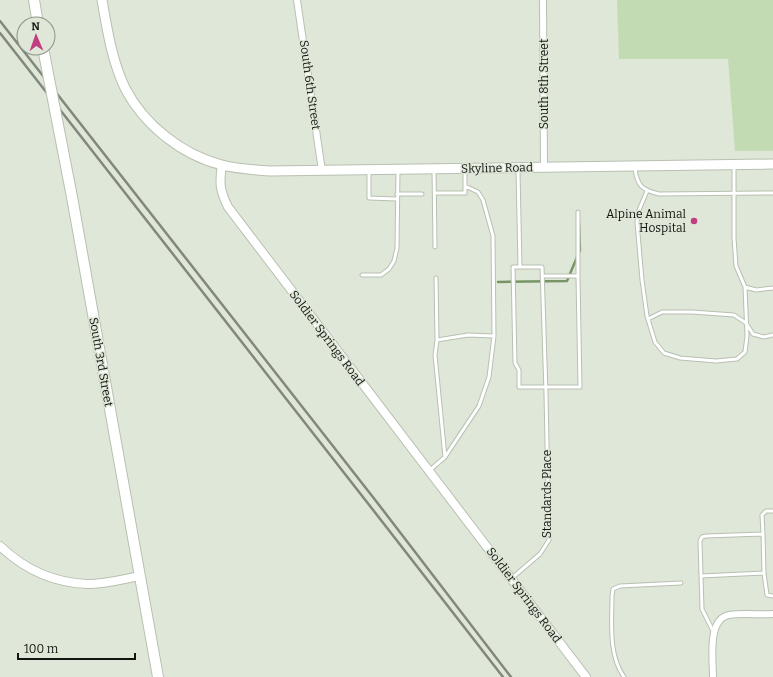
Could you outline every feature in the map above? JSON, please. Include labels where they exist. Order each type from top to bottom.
[{"type":"highway","points":[[34,0],[37,16]]},
{"type":"highway","name":"South 3rd Street","points":[[45,56],[72,197],[158,677]]},
{"type":"main road","points":[[102,0],[112,51],[125,87],[135,104],[155,128],[172,141],[188,152],[222,165]]},
{"type":"main road","name":"Skyline Road","points":[[222,165],[270,171],[322,171],[773,164]]},
{"type":"street","name":"South 6th Street","points":[[297,0],[322,171]]},
{"type":"street","name":"South 8th Street","points":[[543,0],[544,168]]},
{"type":"street","name":"Soldier Springs Road","points":[[222,165],[220,186],[222,195],[228,207],[586,677]]},
{"type":"street","points":[[0,546],[18,561],[31,569],[48,577],[67,582],[88,584],[109,582],[140,576]]},
{"type":"street","points":[[713,677],[713,631],[718,623],[728,616],[773,614]]},
{"type":"lane","points":[[647,191],[639,210],[637,222],[642,280],[648,319],[655,342],[664,353],[680,358],[716,361],[737,359],[745,352],[747,336],[745,287],[736,266],[734,165]]},
{"type":"lane","points":[[635,166],[636,178],[640,186],[647,191],[659,194],[773,193]]},
{"type":"lane","points":[[518,168],[520,267]]},
{"type":"lane","points":[[434,169],[435,247]]},
{"type":"lane","points":[[435,193],[465,192],[464,169]]},
{"type":"lane","points":[[369,170],[370,198],[397,199]]},
{"type":"lane","points":[[362,275],[381,276],[389,269],[394,261],[397,248],[398,170]]},
{"type":"lane","points":[[429,471],[445,457],[479,406],[489,377],[494,336],[493,236],[483,200],[478,192],[464,186]]},
{"type":"lane","points":[[397,194],[422,194]]},
{"type":"lane","points":[[578,212],[580,387],[519,387],[519,370],[515,363],[513,267],[542,267],[542,276],[578,276]]},
{"type":"lane","name":"Standards Place","points":[[511,578],[540,554],[549,540],[542,276]]},
{"type":"lane","points":[[436,278],[436,355],[445,457]]},
{"type":"lane","points":[[745,287],[756,290],[773,288]]},
{"type":"lane","points":[[648,319],[662,312],[692,312],[734,316],[746,323],[753,334],[764,337],[773,335]]},
{"type":"lane","points":[[437,340],[468,335],[494,336]]},
{"type":"lane","points":[[773,511],[766,511],[762,515],[766,592],[767,595],[773,596]]},
{"type":"lane","points":[[713,631],[702,609],[700,541],[702,537],[763,534]]},
{"type":"lane","points":[[701,576],[764,573]]},
{"type":"lane","points":[[624,677],[619,671],[613,655],[613,589],[620,586],[681,583]]},
{"type":"green space","points":[[617,0],[773,0],[773,151],[735,151],[728,59],[619,59]]},
{"type":"waterway","points":[[498,282],[567,281],[580,250],[579,223]]},
{"type":"railway","points":[[0,21],[376,501],[511,677]]},
{"type":"railway","points":[[0,33],[503,677]]},
{"type":"place","name":"Alpine Animal Hospital","points":[[694,221]]}]
